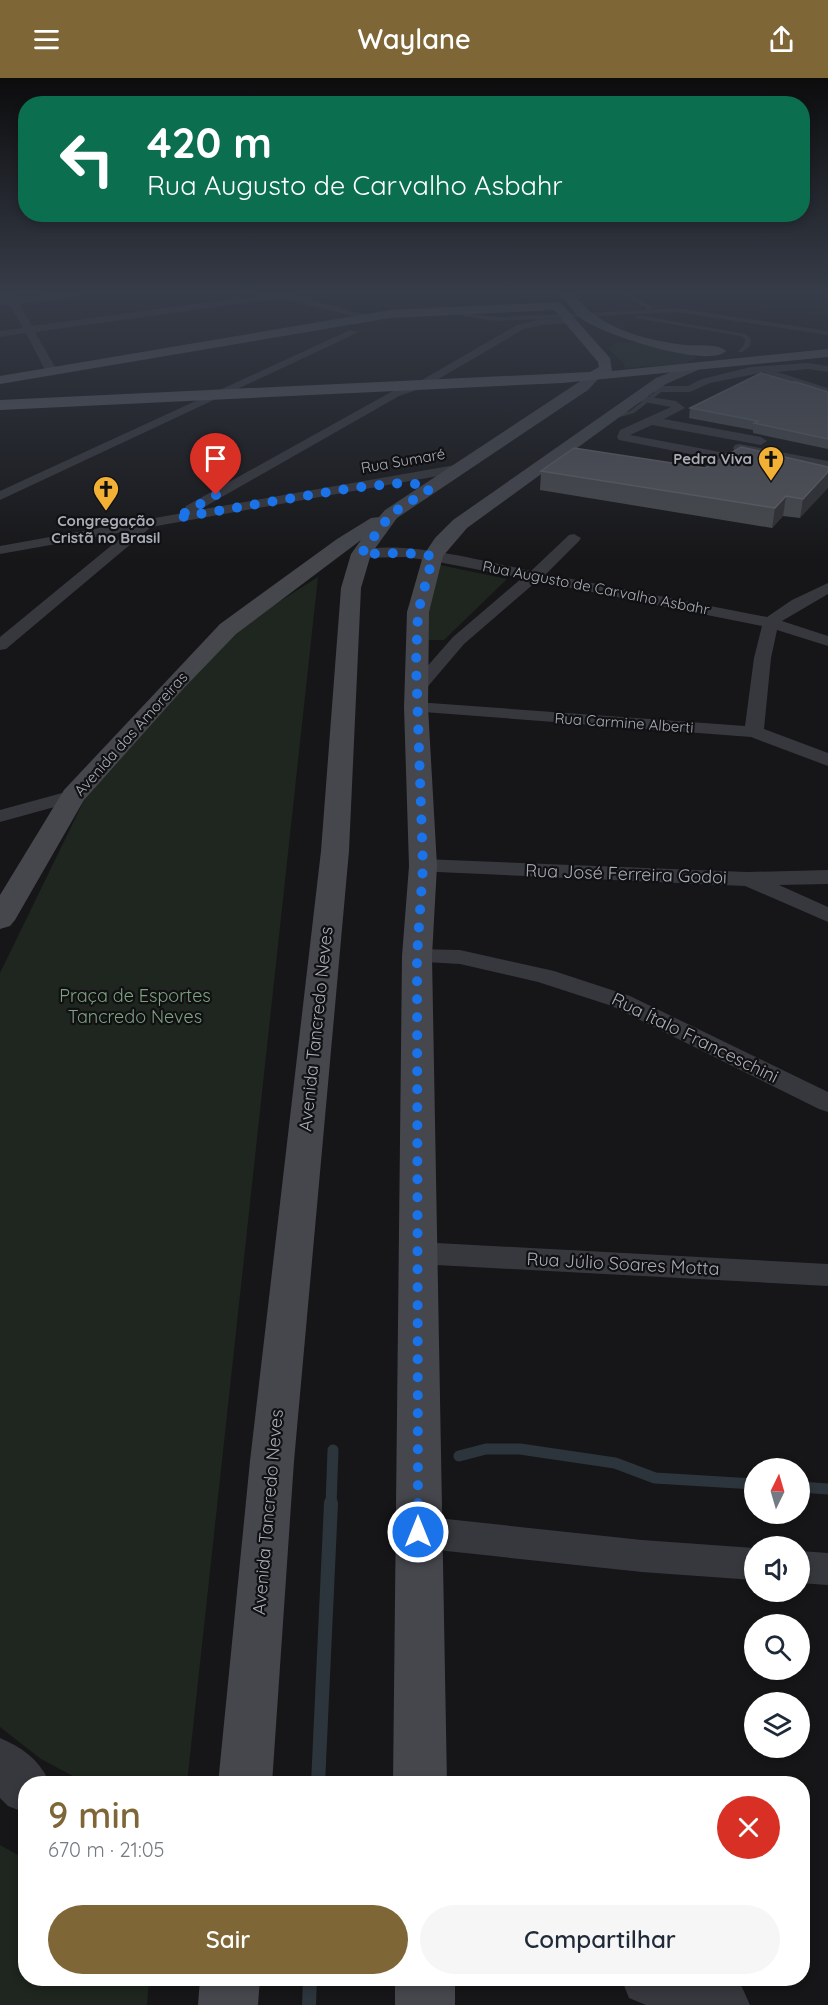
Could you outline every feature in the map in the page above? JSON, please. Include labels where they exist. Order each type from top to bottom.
[{"type":"main road","points":[[3,384],[1,391],[8,398],[53,402]]},
{"type":"main road","points":[[0,405],[218,393],[474,384]]},
{"type":"main road","name":"Avenida Tancredo Neves","points":[[246,1776],[272,1461],[335,851],[351,588],[361,554],[391,514],[528,423],[575,384]]},
{"type":"main road","points":[[528,423],[578,425],[648,404],[659,384]]},
{"type":"main road","points":[[165,396],[181,402],[188,408]]},
{"type":"main road","points":[[420,1776],[417,956],[423,866],[416,663],[418,612],[433,556],[442,542],[460,524],[578,425]]},
{"type":"main road","name":"Avenida das Amoreiras","points":[[0,920],[73,796],[228,629],[345,543],[391,514]]},
{"type":"main road","name":"Avenida das Amoreiras","points":[[297,577],[335,560],[361,554]]},
{"type":"main road","points":[[228,2005],[229,1986]]},
{"type":"main road","points":[[425,1986],[425,2005]]},
{"type":"street","points":[[0,496],[238,384]]},
{"type":"street","points":[[176,518],[395,394],[422,384]]},
{"type":"street","points":[[700,384],[648,404],[623,437],[828,477]]},
{"type":"street","points":[[802,384],[828,392]]},
{"type":"street","points":[[648,404],[828,454]]},
{"type":"street","points":[[648,404],[828,465]]},
{"type":"street","name":"Rua Sumaré","points":[[0,550],[461,468]]},
{"type":"street","name":"Rua Sumaré","points":[[352,488],[401,483],[416,484],[430,489]]},
{"type":"street","points":[[0,645],[148,523]]},
{"type":"street","points":[[417,697],[438,659],[464,633],[535,576],[574,538]]},
{"type":"street","name":"Rua Augusto de Carvalho Asbahr","points":[[361,554],[405,553],[433,556],[772,623],[828,641]]},
{"type":"street","points":[[754,732],[762,661],[772,623],[782,613],[828,588]]},
{"type":"street","name":"Rua Carmine Alberti","points":[[417,697],[754,732],[828,760]]},
{"type":"street","points":[[0,816],[73,796]]},
{"type":"street","name":"Rua José Ferreira Godoi","points":[[423,866],[747,879],[828,877]]},
{"type":"street","points":[[747,879],[828,915]]},
{"type":"street","name":"Rua Ítalo Franceschini","points":[[417,956],[460,957],[545,976],[621,1001],[828,1103]]},
{"type":"street","name":"Rua Júlio Soares Motta","points":[[418,1253],[828,1275]]},
{"type":"street","points":[[418,1532],[642,1556],[744,1563]]},
{"type":"street","points":[[810,1568],[828,1569]]},
{"type":"street","points":[[0,1763],[18,1780]]},
{"type":"street","points":[[670,1986],[721,2005]]},
{"type":"green space","points":[[440,565],[507,579],[444,640],[425,640],[428,607]]},
{"type":"green space","name":"Praça de Esportes Tancredo Neves","points":[[318,577],[188,1776],[73,1776],[41,1759],[0,1727],[0,973],[90,788],[235,630]]},
{"type":"green space","points":[[0,1845],[18,1855],[18,1986],[148,1986],[147,2005],[0,2005]]},
{"type":"building","points":[[739,384],[802,384],[828,392],[828,439],[754,423],[758,421],[690,408]]},
{"type":"building","points":[[741,447],[828,467],[828,472],[803,499],[786,496],[775,508],[541,471],[574,448],[705,468]]},
{"type":"waterway","points":[[459,1456],[486,1449],[520,1449],[615,1463],[655,1478],[744,1483]]},
{"type":"waterway","points":[[331,1505],[333,1450]]},
{"type":"waterway","points":[[810,1488],[828,1489]]},
{"type":"waterway","points":[[318,1776],[331,1503]]},
{"type":"waterway","points":[[309,2005],[310,1986]]},
{"type":"place","name":"Pedra Viva","points":[[771,482]]},
{"type":"place","name":"Congregação Cristã no Brasil","points":[[106,512]]},
{"type":"route","points":[[216,495],[176,518],[352,488],[401,483],[423,485],[430,489],[391,514],[361,554],[405,553],[433,556],[418,612],[416,663],[423,866],[417,956],[418,1532]]}]
